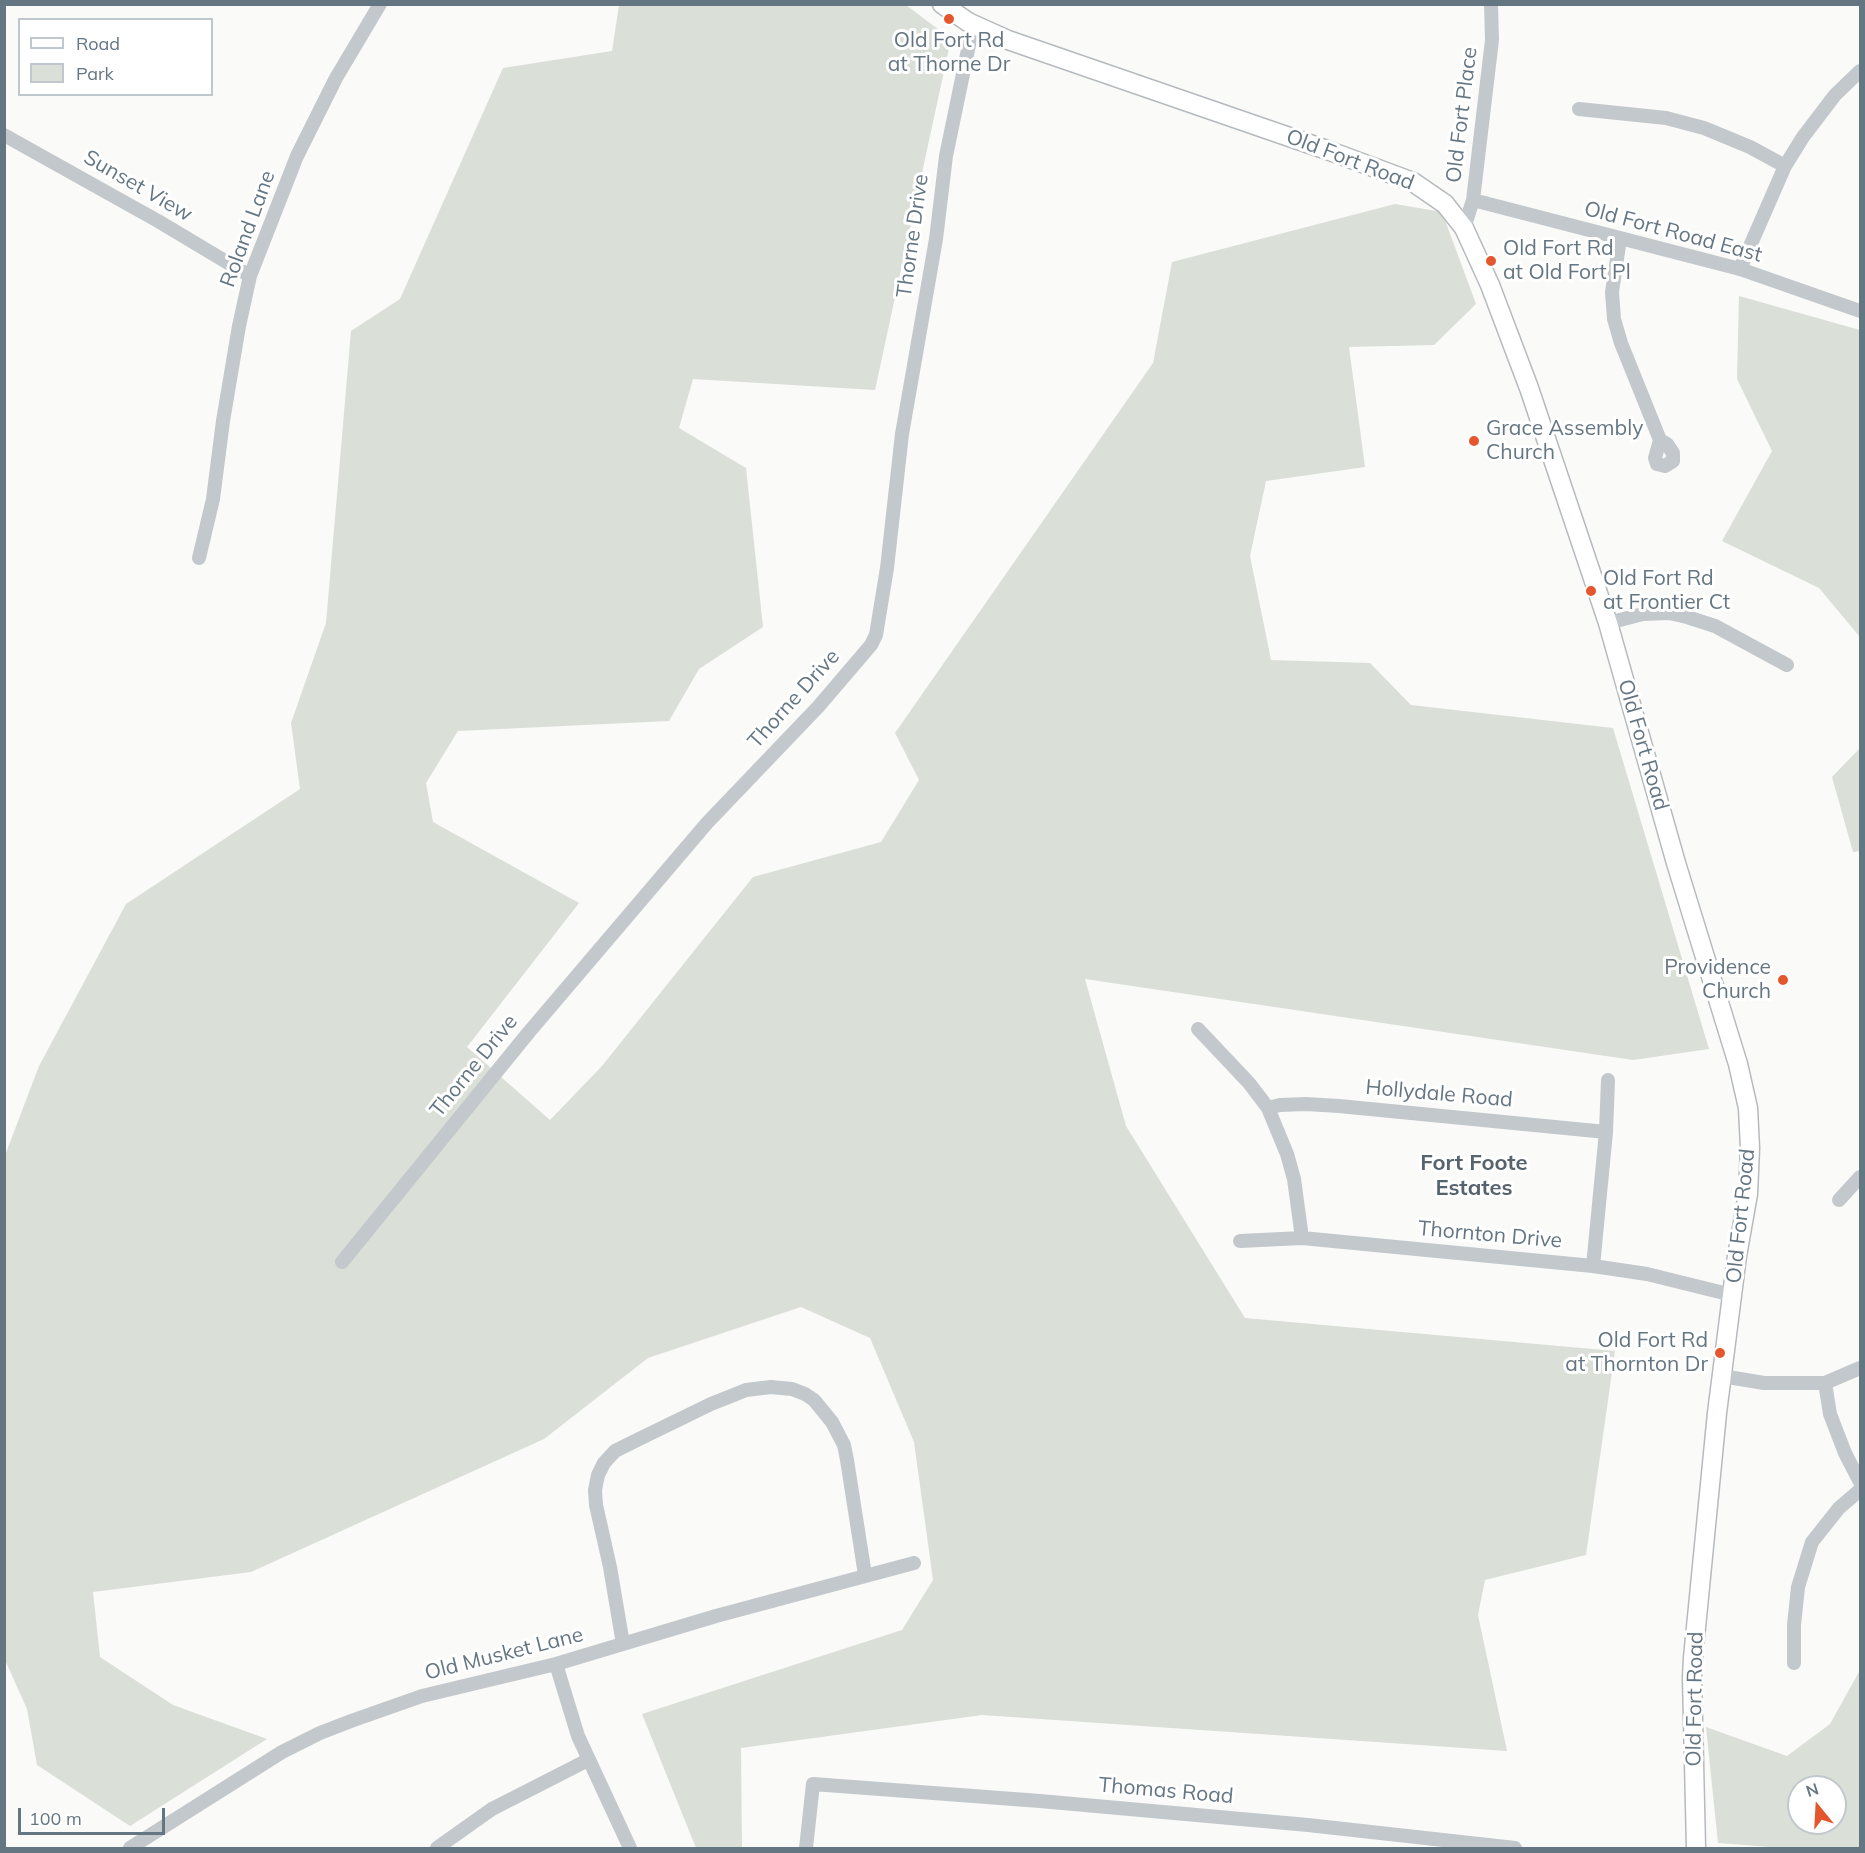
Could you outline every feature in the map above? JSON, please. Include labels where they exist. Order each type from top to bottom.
[{"type":"main road","name":"Old Fort Road","points":[[948,6],[976,26],[1008,40],[1403,177],[1438,198],[1464,228],[1478,257],[1530,387],[1608,623],[1676,863],[1745,1092],[1749,1124],[1749,1170],[1722,1376],[1692,1677],[1696,1848]]},
{"type":"street","name":"Roland Lane","points":[[199,558],[213,500],[223,421],[250,276],[297,156],[336,78],[380,4]]},
{"type":"street","name":"Old Fort Place","points":[[1464,228],[1473,200],[1492,40],[1491,4]]},
{"type":"street","name":"Thorne Drive","points":[[342,1262],[522,1040],[707,822],[818,707],[871,645],[876,635],[887,568],[902,434],[936,239],[946,156],[970,40],[976,26]]},
{"type":"street","points":[[1740,269],[1785,166],[1821,112],[1860,71]]},
{"type":"street","points":[[1580,109],[1666,118],[1704,128],[1750,147],[1785,166]]},
{"type":"street","name":"Sunset View","points":[[4,135],[158,221],[250,276]]},
{"type":"street","name":"Old Fort Road East","points":[[1473,200],[1740,269],[1860,311]]},
{"type":"street","points":[[1620,239],[1612,292],[1614,319],[1621,343],[1660,440]]},
{"type":"street","points":[[1608,623],[1643,614],[1669,613],[1687,617],[1715,626],[1787,665]]},
{"type":"street","points":[[1198,1029],[1249,1083],[1268,1108],[1294,1179],[1302,1239]]},
{"type":"street","points":[[1593,1266],[1606,1132],[1608,1080]]},
{"type":"street","name":"Hollydale Road","points":[[1268,1108],[1306,1104],[1339,1106],[1606,1132]]},
{"type":"street","points":[[1839,1200],[1860,1177]]},
{"type":"street","name":"Thornton Drive","points":[[1240,1241],[1302,1239],[1593,1266],[1647,1274],[1732,1295]]},
{"type":"street","points":[[1722,1376],[1764,1383],[1825,1383],[1860,1368]]},
{"type":"street","points":[[1825,1383],[1830,1414],[1845,1453],[1860,1482]]},
{"type":"street","points":[[623,1644],[610,1567],[596,1505],[595,1490],[598,1475],[604,1463],[615,1451],[711,1404],[746,1390],[771,1387],[799,1391],[814,1400],[832,1422],[846,1453],[865,1575]]},
{"type":"street","points":[[1794,1663],[1794,1625],[1798,1587],[1812,1542],[1839,1508],[1860,1490]]},
{"type":"street","name":"Old Musket Lane","points":[[130,1848],[246,1774],[320,1733],[422,1696],[556,1664],[716,1616],[914,1563]]},
{"type":"street","points":[[556,1664],[578,1736],[630,1848]]},
{"type":"street","points":[[437,1848],[492,1809],[588,1760]]},
{"type":"street","name":"Thomas Road","points":[[806,1848],[813,1784],[1308,1825],[1486,1847],[1515,1848]]},
{"type":"green space","points":[[619,5],[906,5],[951,39],[875,390],[693,379],[679,428],[746,468],[763,627],[699,669],[669,721],[458,731],[426,783],[433,822],[579,903],[467,1047],[550,1120],[602,1066],[753,877],[881,842],[919,780],[895,733],[1153,363],[1172,262],[1395,204],[1442,212],[1476,304],[1434,345],[1349,347],[1365,467],[1266,481],[1250,556],[1271,660],[1370,663],[1411,705],[1613,728],[1709,1049],[1633,1060],[1085,979],[1126,1126],[1245,1318],[1615,1351],[1586,1555],[1485,1580],[1478,1615],[1507,1751],[982,1715],[741,1748],[742,1848],[696,1848],[642,1714],[902,1630],[933,1580],[914,1442],[870,1338],[801,1307],[648,1358],[544,1439],[251,1572],[93,1592],[100,1657],[173,1705],[267,1739],[130,1826],[37,1765],[27,1709],[5,1660],[4,1158],[39,1066],[126,904],[300,789],[291,723],[326,623],[351,331],[400,299],[503,68],[612,51]]},
{"type":"green space","points":[[1739,296],[1860,330],[1860,637],[1819,588],[1722,541],[1772,451],[1737,379]]},
{"type":"green space","points":[[1860,748],[1860,851],[1853,852],[1832,777]]},
{"type":"green space","points":[[1860,1670],[1860,1848],[1782,1848],[1718,1843],[1706,1727],[1787,1756],[1830,1724]]},
{"type":"place","name":"Old Fort Rd at Thorne Dr","points":[[949,19]]},
{"type":"place","name":"Old Fort Rd at Old Fort Pl","points":[[1491,261]]},
{"type":"place","name":"Grace Assembly Church","points":[[1474,441]]},
{"type":"place","name":"Old Fort Rd at Frontier Ct","points":[[1591,591]]},
{"type":"place","name":"Providence Church","points":[[1783,980]]},
{"type":"place","name":"Old Fort Rd at Thornton Dr","points":[[1720,1353]]},
{"type":"district","name":"Fort Foote Estates","points":[[1474,1176]]}]
